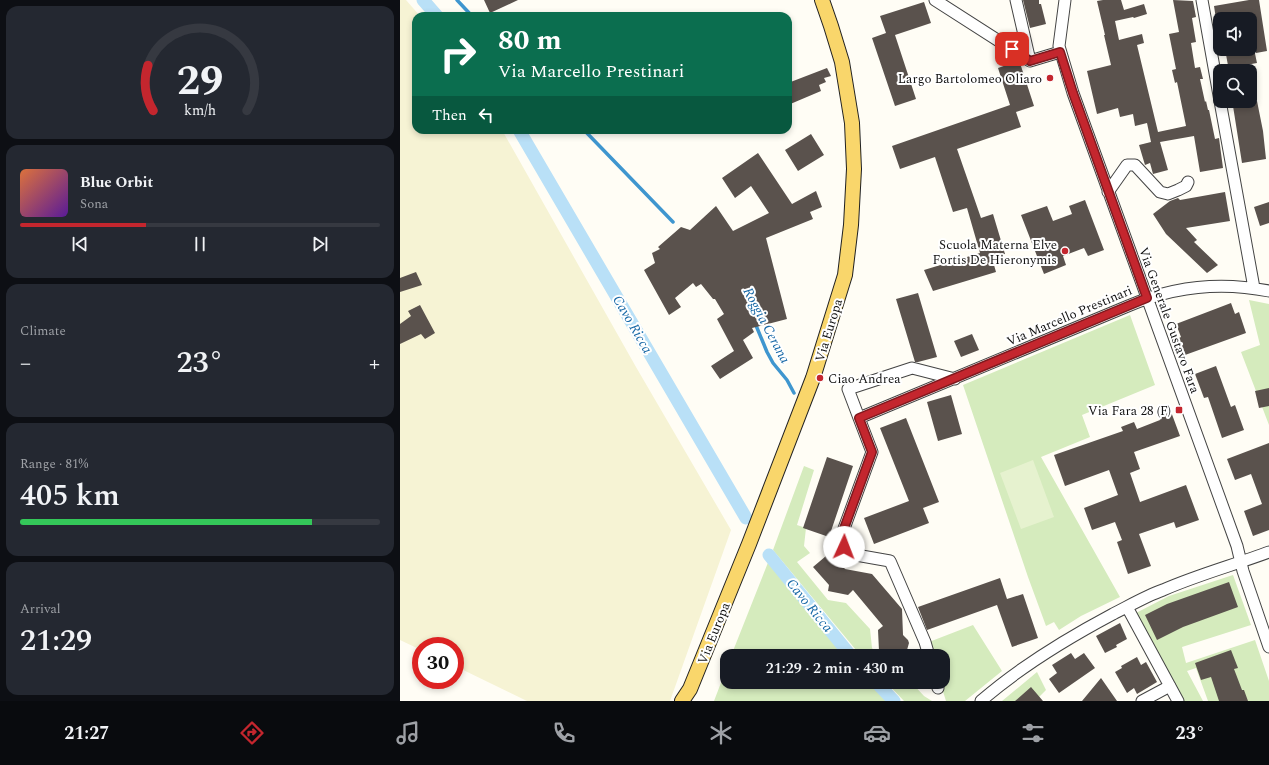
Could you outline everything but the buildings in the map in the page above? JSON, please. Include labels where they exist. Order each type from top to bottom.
[{"type":"main road","name":"Via Europa","points":[[682,701],[690,695],[813,378],[845,275],[851,225],[854,169],[852,123],[842,62],[822,0]]},
{"type":"street","points":[[935,0],[1030,61],[1060,52]]},
{"type":"street","points":[[1016,0],[1030,61]]},
{"type":"street","name":"Via Generale Gustavo Fara","points":[[1065,0],[1059,46],[1060,52],[1108,192],[1237,546],[1240,562],[1269,646]]},
{"type":"street","points":[[1202,0],[1213,64]]},
{"type":"street","points":[[1221,108],[1254,288]]},
{"type":"street","points":[[1108,192],[1127,165],[1131,164],[1135,165],[1160,192],[1168,194],[1186,186],[1188,182]]},
{"type":"street","name":"Via Marcello Prestinari","points":[[859,418],[1147,298],[1174,290],[1209,286],[1269,290]]},
{"type":"street","points":[[927,649],[890,561],[856,555],[844,547],[842,534],[872,452],[848,389],[912,368],[955,378]]},
{"type":"street","points":[[985,700],[1016,673],[1050,650],[1127,607],[1161,590],[1269,552]]},
{"type":"street","points":[[1127,607],[1178,701]]},
{"type":"street","points":[[1142,701],[1170,686]]},
{"type":"shaded area","points":[[400,0],[406,0],[416,12],[412,12],[412,134],[504,134],[636,367],[731,530],[670,701],[527,701],[464,670],[464,637],[412,637],[412,646],[400,640]]},
{"type":"green space","points":[[1249,300],[1269,304],[1269,425],[1241,352],[1260,345]]},
{"type":"green space","points":[[1130,315],[1155,385],[1082,415],[1090,437],[1041,457],[1120,597],[1081,616],[1059,630],[1054,622],[1046,626],[963,385]]},
{"type":"green space","points":[[1033,460],[1054,517],[1021,529],[1000,473]]},
{"type":"green space","points":[[804,466],[814,470],[797,525],[806,528],[804,546],[810,553],[797,562],[828,600],[846,603],[870,629],[873,649],[855,649],[773,550]]},
{"type":"green space","points":[[769,560],[840,649],[734,649]]},
{"type":"green space","points":[[1233,575],[1251,625],[1182,647],[1186,663],[1255,640],[1269,681],[1269,701],[1208,701],[1196,668],[1187,671],[1203,701],[1184,701],[1134,614],[1169,596]]},
{"type":"green space","points":[[973,625],[1002,671],[965,701],[946,701],[942,689],[950,689],[950,649],[931,649],[929,642]]},
{"type":"green space","points":[[1037,672],[1046,690],[1035,701],[1002,701]]},
{"type":"green space","points":[[720,685],[720,689],[876,689],[888,701],[714,701]]},
{"type":"green space","points":[[893,689],[918,689],[924,696],[932,701],[904,701]]},
{"type":"waterway","name":"Cavo Ricca","points":[[423,0],[434,12]]},
{"type":"waterway","name":"Roggia Cerana","points":[[457,0],[468,12]]},
{"type":"waterway","name":"Cavo Ricca","points":[[521,134],[746,518]]},
{"type":"waterway","name":"Roggia Cerana","points":[[588,134],[673,222]]},
{"type":"waterway","name":"Roggia Cerana","points":[[755,323],[773,363],[787,380],[794,393]]},
{"type":"waterway","name":"Cavo Ricca","points":[[769,555],[845,649]]},
{"type":"waterway","name":"Cavo Ricca","points":[[883,689],[894,701]]},
{"type":"place","name":"Largo Bartolomeo Oliaro","points":[[1050,78]]},
{"type":"place","name":"Scuola Materna Elve Fortis De Hieronymis","points":[[1065,251]]},
{"type":"place","name":"Ciao Andrea","points":[[820,378]]},
{"type":"place","name":"Via Fara 28 (F)","points":[[1179,410]]},
{"type":"route","points":[[844,547],[842,534],[872,452],[859,418],[1147,298],[1073,93],[1060,52],[1030,61],[1012,49]]}]
